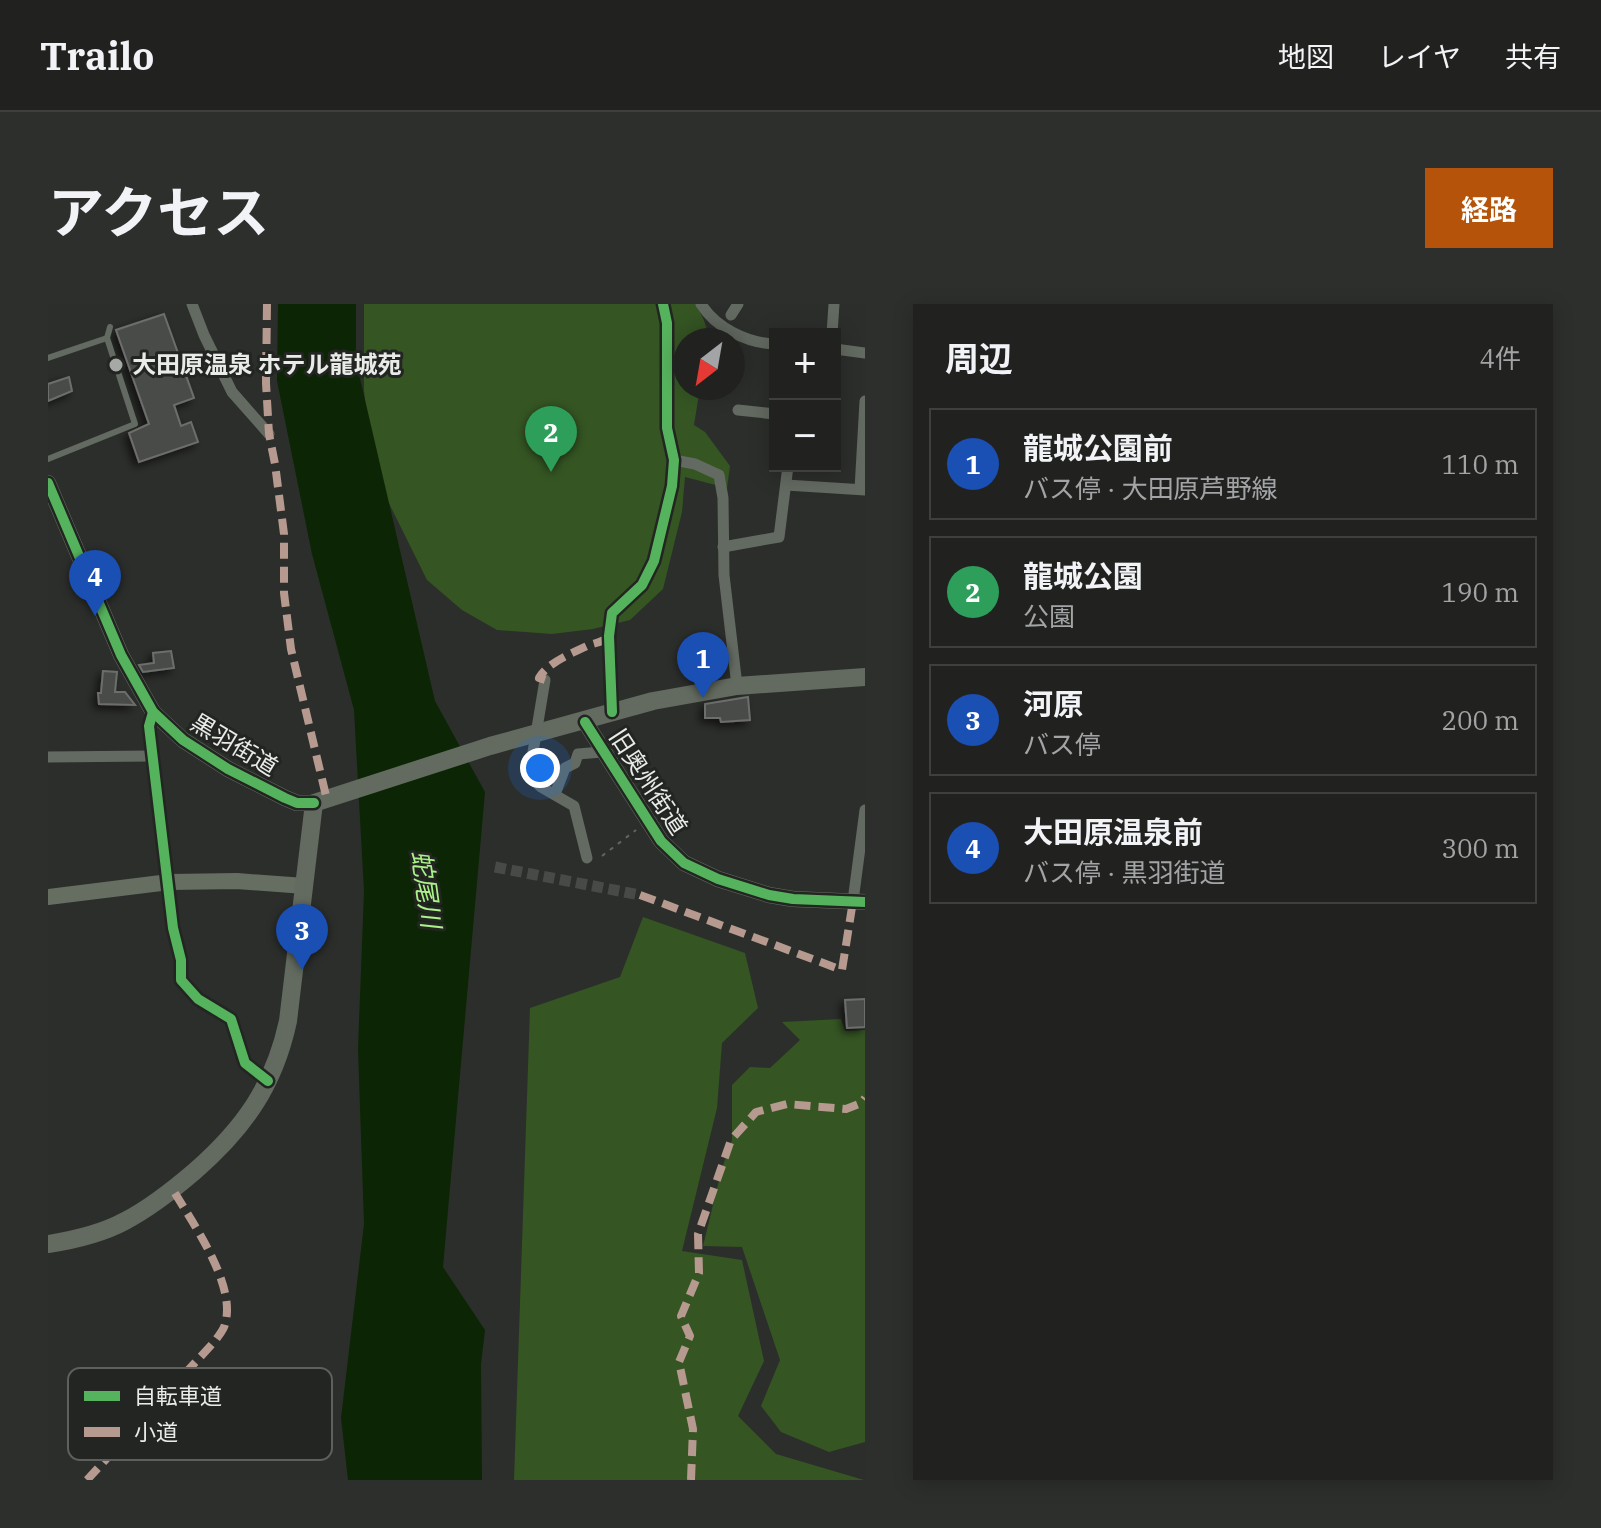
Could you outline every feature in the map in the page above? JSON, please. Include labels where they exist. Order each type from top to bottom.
[{"type":"main road","points":[[48,1244],[88,1235],[124,1222],[173,1190],[237,1130],[268,1081],[282,1048],[288,1021],[314,803],[490,746],[693,692],[865,677]]},
{"type":"street","points":[[192,304],[232,392],[269,434]]},
{"type":"street","points":[[612,712],[609,636],[612,613],[642,585],[654,561],[666,520],[674,460],[666,417],[667,323],[663,304]]},
{"type":"street","points":[[701,304],[709,315],[744,338],[769,343]]},
{"type":"street","points":[[731,315],[738,304]]},
{"type":"street","points":[[832,328],[834,304]]},
{"type":"street","points":[[841,350],[865,353]]},
{"type":"street","points":[[786,485],[863,489],[865,401]]},
{"type":"street","points":[[738,410],[769,413]]},
{"type":"street","points":[[674,460],[695,464],[719,475],[737,686]]},
{"type":"street","points":[[723,547],[779,537],[787,472]]},
{"type":"street","name":"黒羽街道","points":[[48,483],[121,655],[153,712],[183,740],[228,769],[297,803],[314,803]]},
{"type":"street","points":[[545,680],[529,776],[533,782],[574,806],[587,858]]},
{"type":"street","points":[[153,712],[149,726],[173,928],[181,960],[181,980],[198,999],[231,1019],[245,1063],[268,1081]]},
{"type":"street","name":"旧奥州街道","points":[[585,722],[671,853],[684,863],[718,879],[769,895],[859,902]]},
{"type":"street","points":[[555,794],[565,768],[575,763],[578,754],[602,752]]},
{"type":"street","points":[[48,757],[153,756]]},
{"type":"street","points":[[859,902],[865,810]]},
{"type":"street","points":[[48,897],[169,882],[237,881],[305,886]]},
{"type":"lane","points":[[48,459],[135,424],[107,338],[110,327]]},
{"type":"lane","points":[[48,358],[107,338]]},
{"type":"path","points":[[602,856],[648,820]]},
{"type":"shaded area","points":[[364,304],[696,304],[706,328],[673,328],[673,400],[698,400],[694,425],[705,432],[730,466],[727,488],[685,477],[682,512],[663,589],[630,620],[552,634],[497,630],[462,610],[427,580],[371,467],[364,390]]},
{"type":"shaded area","points":[[643,917],[745,953],[758,1008],[722,1043],[717,1108],[682,1251],[742,1260],[764,1361],[738,1416],[776,1454],[864,1480],[514,1480],[530,1008],[620,977]]},
{"type":"shaded area","points":[[841,1019],[845,1031],[865,1030],[865,1442],[829,1452],[781,1432],[761,1406],[780,1360],[742,1247],[703,1246],[732,1140],[732,1085],[750,1067],[770,1068],[800,1040],[782,1022]]},
{"type":"water","name":"蛇尾川","points":[[278,304],[356,304],[356,361],[435,701],[485,792],[443,1267],[485,1330],[481,1364],[482,1480],[348,1480],[341,1418],[364,1224],[358,1049],[364,891],[354,710],[312,554],[277,381]]},
{"type":"building","points":[[164,314],[194,398],[174,405],[181,426],[191,422],[198,442],[139,462],[129,433],[149,424],[116,330]]},
{"type":"building","points":[[69,377],[72,391],[48,401],[48,384]]},
{"type":"building","points":[[171,651],[174,668],[143,672],[139,665],[154,663],[153,653]]},
{"type":"building","points":[[103,671],[117,672],[115,692],[125,692],[135,705],[99,704]]},
{"type":"building","points":[[748,697],[750,720],[721,722],[720,718],[705,718],[705,704]]},
{"type":"building","points":[[865,999],[865,1027],[847,1028],[845,1000]]},
{"type":"tunnel","points":[[495,867],[640,895]]},
{"type":"marked path","points":[[267,304],[266,383],[269,434],[284,534],[284,593],[291,649],[327,800]]},
{"type":"marked path","points":[[545,680],[539,678],[554,663],[609,636]]},
{"type":"marked path","points":[[640,895],[842,970],[853,901]]},
{"type":"marked path","points":[[691,1480],[693,1429],[679,1362],[690,1336],[681,1316],[699,1273],[698,1234],[731,1140],[756,1112],[787,1104],[846,1109],[865,1098]]},
{"type":"marked path","points":[[173,1190],[211,1254],[225,1291],[227,1308],[224,1326],[215,1341],[190,1368]]},
{"type":"marked path","points":[[87,1480],[105,1460]]},
{"type":"cycle path","points":[[612,712],[609,636],[612,613],[642,585],[654,561],[672,486],[674,460],[667,428],[667,323],[663,304]]},
{"type":"cycle path","points":[[48,483],[121,655],[153,712],[183,740],[228,769],[297,803],[314,803]]},
{"type":"cycle path","points":[[153,712],[149,726],[173,928],[181,960],[181,980],[198,999],[231,1019],[245,1063],[268,1081]]},
{"type":"cycle path","points":[[585,722],[661,841],[684,863],[718,879],[769,895],[865,902]]},
{"type":"place","name":"大田原温泉 ホテル龍城苑","points":[[116,365]]},
{"type":"place","name":"龍城公園","points":[[551,472]]},
{"type":"place","name":"大田原温泉前","points":[[95,616]]},
{"type":"place","name":"龍城公園前","points":[[703,698]]},
{"type":"place","name":"河原","points":[[302,970]]}]
